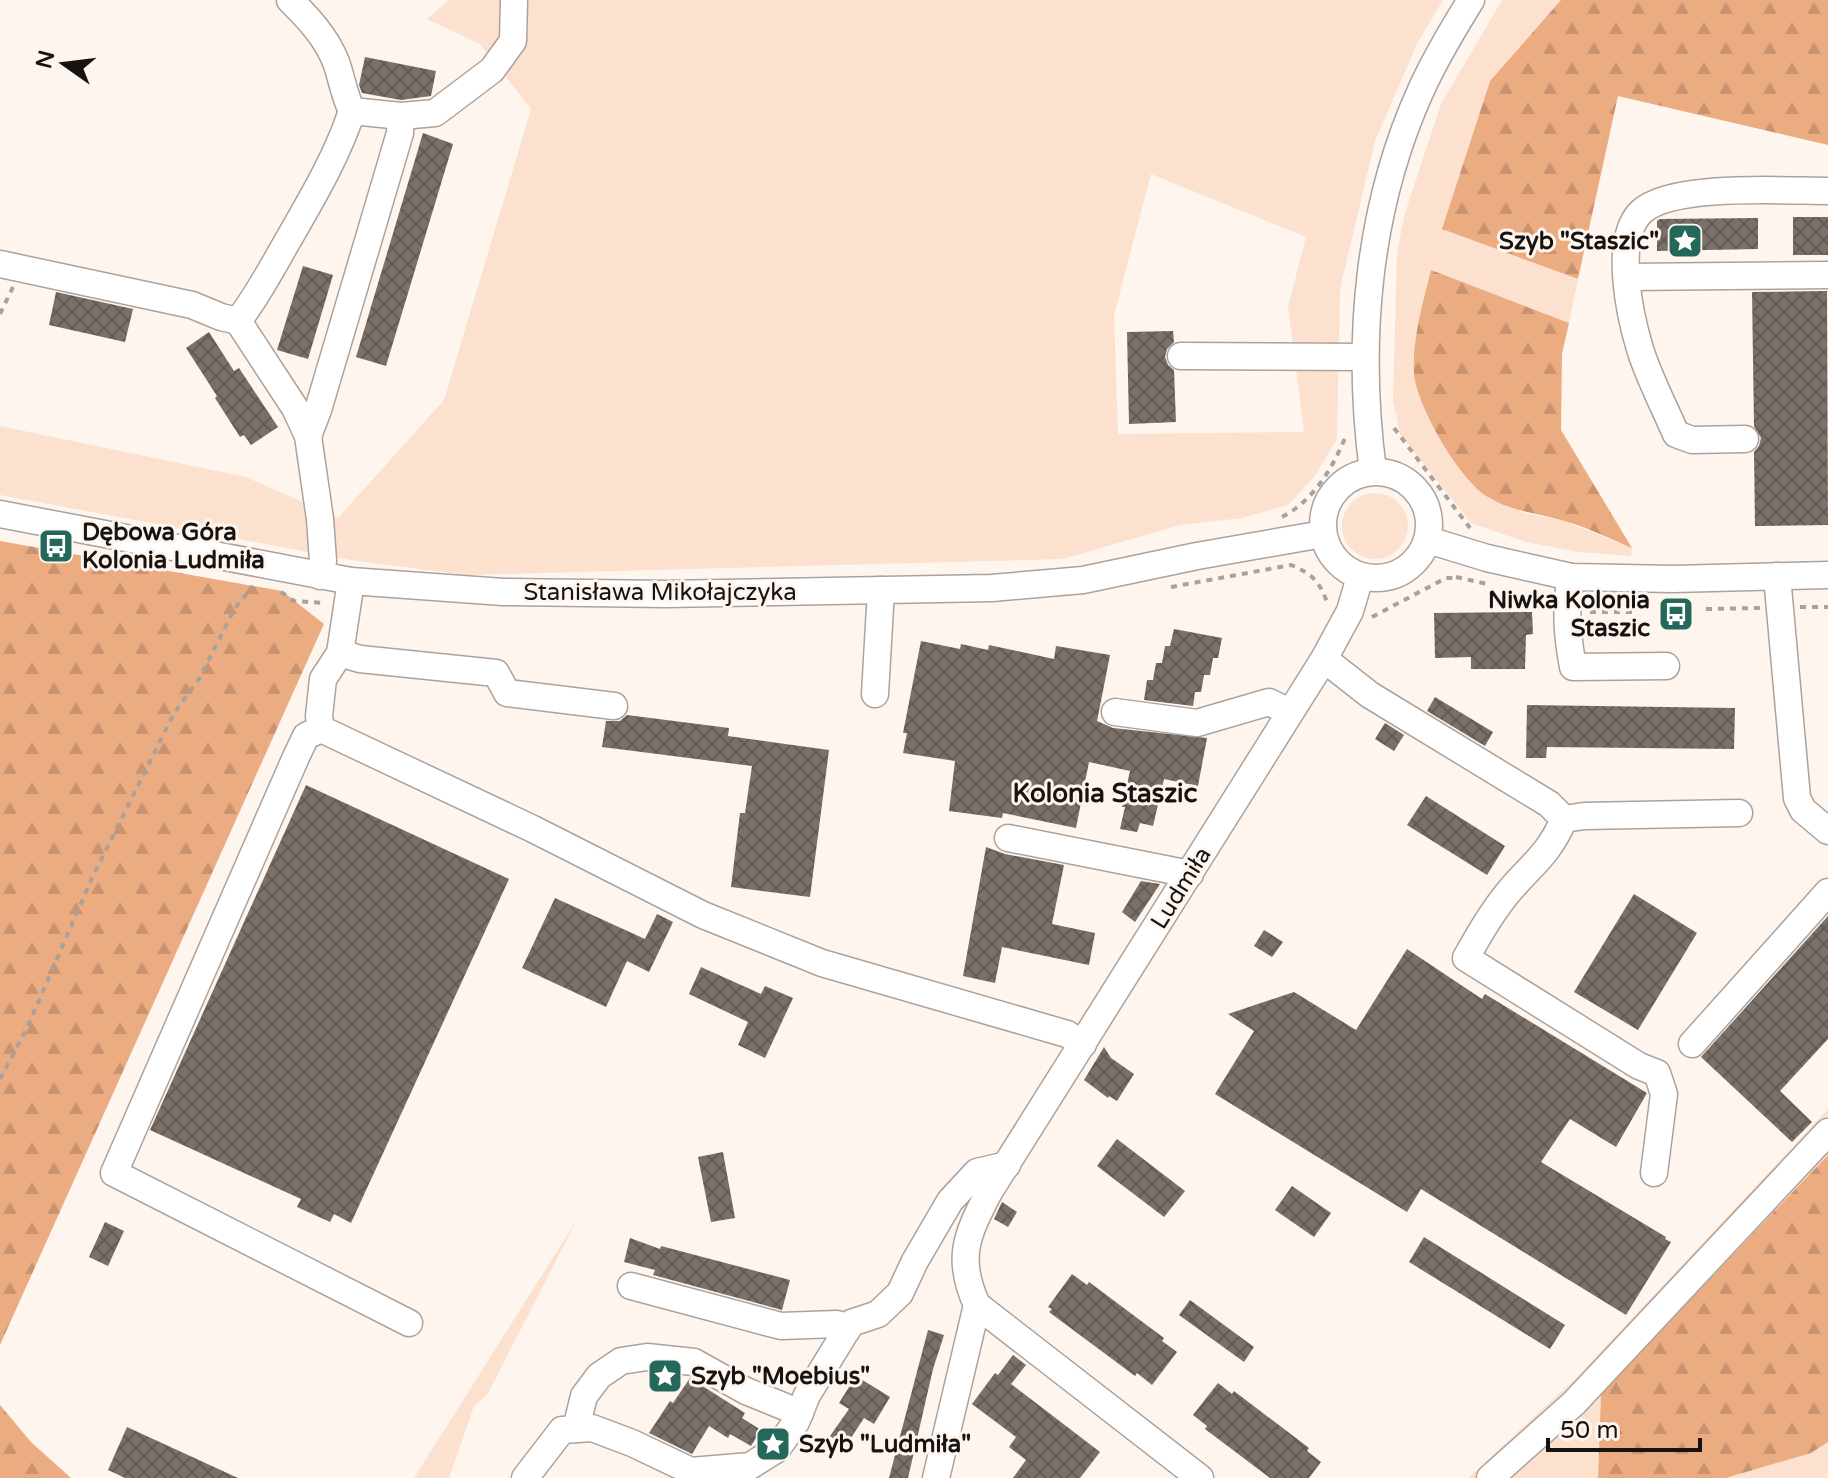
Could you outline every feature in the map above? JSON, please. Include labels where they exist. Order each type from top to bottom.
[{"type":"street","points":[[238,321],[253,302],[319,186],[342,143],[352,111],[343,94],[336,62],[316,26],[290,0]]},
{"type":"street","points":[[352,111],[401,116],[435,113],[492,70],[513,41],[514,0]]},
{"type":"street","points":[[1373,471],[1365,357],[1372,255],[1386,193],[1420,91],[1471,0]]},
{"type":"street","points":[[308,436],[396,147],[401,116]]},
{"type":"street","points":[[1745,439],[1692,440],[1676,434],[1640,349],[1628,296],[1626,254],[1630,231],[1641,212],[1665,199],[1724,191],[1828,191]]},
{"type":"street","points":[[0,264],[192,305],[238,321],[295,408],[308,436],[320,519],[323,561],[320,576]]},
{"type":"street","points":[[1627,277],[1828,275]]},
{"type":"street","points":[[1181,356],[1365,357]]},
{"type":"street","points":[[1373,471],[1393,474],[1411,484],[1424,500],[1430,520],[1428,540],[1420,556],[1409,568],[1385,578],[1360,577],[1342,568],[1329,553],[1323,534],[1323,516],[1329,499],[1340,485],[1355,475],[1373,471]]},
{"type":"street","name":"Stanisława Mikołajczyka","points":[[0,514],[351,581],[532,592],[666,594],[992,588],[1083,580],[1323,534]]},
{"type":"street","points":[[1428,540],[1499,561],[1571,577],[1828,575]]},
{"type":"street","points":[[1777,576],[1797,798],[1803,810],[1828,831]]},
{"type":"street","name":"Ludmiła","points":[[977,1305],[966,1282],[965,1250],[989,1192],[1324,659],[1339,608],[1360,577]]},
{"type":"street","points":[[1571,577],[1566,601],[1566,632],[1573,667],[1666,666]]},
{"type":"street","points":[[321,729],[319,716],[323,679],[340,653],[351,581]]},
{"type":"street","points":[[875,694],[881,590]]},
{"type":"street","points":[[340,653],[360,659],[496,673],[507,693],[614,706]]},
{"type":"street","points":[[1324,659],[1370,695],[1549,804],[1564,819],[1739,813]]},
{"type":"street","points":[[1115,712],[1197,723],[1269,702],[1289,712]]},
{"type":"street","points":[[321,729],[533,829],[703,915],[822,963],[1067,1034],[1083,1044]]},
{"type":"street","points":[[321,729],[306,736],[296,757],[114,1173],[409,1323]]},
{"type":"street","points":[[1564,819],[1553,844],[1510,890],[1485,923],[1466,958],[1639,1066],[1657,1073],[1664,1094],[1654,1173]]},
{"type":"street","points":[[1008,838],[1190,874]]},
{"type":"street","points":[[1692,1044],[1828,892]]},
{"type":"street","points":[[1490,1478],[1574,1403],[1828,1132]]},
{"type":"street","points":[[525,1478],[562,1430],[592,1428],[691,1471],[750,1466],[777,1449],[851,1323],[878,1314],[900,1293],[950,1201],[977,1172],[1007,1165]]},
{"type":"street","points":[[631,1286],[781,1326],[837,1324],[847,1330]]},
{"type":"street","points":[[936,1478],[977,1305],[1200,1478]]},
{"type":"street","points":[[576,1429],[584,1396],[599,1376],[621,1361],[647,1357],[694,1362],[746,1391],[800,1413]]},
{"type":"path","points":[[1392,422],[1395,432],[1470,528]]},
{"type":"path","points":[[1270,519],[1285,516],[1321,484],[1334,466],[1346,435]]},
{"type":"path","points":[[0,1079],[27,1028],[92,878],[174,713],[199,679],[235,608],[259,578]]},
{"type":"path","points":[[1339,608],[1367,621],[1378,612],[1446,578],[1456,578]]},
{"type":"shaded area","points":[[449,0],[1443,0],[1417,44],[1375,141],[1340,289],[1337,439],[1315,476],[1288,505],[1242,518],[1180,525],[1063,559],[467,575],[357,561],[0,495],[0,426],[246,477],[338,518],[444,400],[531,109],[480,44],[427,19]],"holes":[[[1151,174],[1306,237],[1288,307],[1304,432],[1118,434],[1114,315]]]},
{"type":"shaded area","points":[[1502,0],[1561,0],[1490,81],[1442,229],[1578,279],[1569,323],[1431,271],[1520,512],[1564,521],[1632,548],[1631,556],[1579,552],[1526,542],[1471,523],[1400,434],[1393,402],[1397,253],[1404,216],[1441,104]]},
{"type":"shaded area","points":[[1381,493],[1399,502],[1406,513],[1406,539],[1399,550],[1388,557],[1369,559],[1351,550],[1344,539],[1342,520],[1351,502],[1362,495]]},
{"type":"shaded area","points":[[1828,1109],[1828,1155],[1601,1393],[1598,1478],[1468,1478],[1577,1377]]},
{"type":"shaded area","points":[[578,1218],[487,1395],[474,1406],[449,1478],[414,1478]]},
{"type":"shaded area","points":[[1828,1442],[1828,1478],[1726,1478],[1811,1453]]},
{"type":"green space","points":[[1561,0],[1828,0],[1828,145],[1618,96],[1578,279],[1442,229],[1490,81]]},
{"type":"green space","points":[[1431,270],[1569,323],[1562,354],[1561,430],[1632,548],[1573,524],[1497,502],[1477,488],[1453,459],[1422,404],[1414,373],[1416,334]]},
{"type":"green space","points":[[0,541],[282,591],[324,624],[0,1345]]},
{"type":"green space","points":[[1828,1155],[1828,1442],[1811,1453],[1726,1478],[1598,1478],[1601,1393]]},
{"type":"green space","points":[[0,1405],[31,1442],[71,1478],[0,1478]]},
{"type":"building","points":[[365,57],[436,71],[431,96],[401,100],[362,93],[359,85]]},
{"type":"building","points":[[423,133],[453,144],[386,366],[356,357]]},
{"type":"building","points":[[1793,217],[1828,217],[1828,255],[1793,255]]},
{"type":"building","points":[[1758,218],[1758,249],[1657,251],[1657,221],[1660,219]]},
{"type":"building","points":[[303,266],[333,275],[308,359],[277,350]]},
{"type":"building","points":[[1827,291],[1828,525],[1755,526],[1754,452],[1761,438],[1754,426],[1752,292]]},
{"type":"building","points":[[56,292],[133,309],[125,342],[49,325]]},
{"type":"building","points":[[1173,331],[1174,342],[1167,349],[1165,357],[1174,370],[1176,422],[1129,424],[1127,332]]},
{"type":"building","points":[[209,332],[234,371],[239,368],[278,427],[251,445],[244,435],[240,437],[186,348]]},
{"type":"building","points":[[1532,612],[1533,634],[1526,635],[1525,669],[1471,669],[1471,657],[1435,658],[1434,613]]},
{"type":"building","points":[[1174,629],[1222,638],[1218,658],[1213,658],[1210,675],[1204,675],[1201,692],[1195,692],[1193,706],[1144,700],[1147,680],[1153,680],[1156,663],[1162,663],[1165,646],[1170,646]]},
{"type":"building","points":[[921,641],[960,649],[961,644],[988,650],[989,645],[1054,659],[1056,646],[1110,655],[1097,721],[1113,728],[1207,738],[1198,786],[1164,779],[1153,826],[1140,823],[1137,832],[1120,829],[1130,771],[1089,762],[1076,828],[1003,813],[1002,818],[949,811],[955,761],[903,753],[907,733],[903,733]]},
{"type":"building","points":[[1435,697],[1493,732],[1485,746],[1427,711]]},
{"type":"building","points":[[1527,705],[1735,708],[1734,749],[1547,747],[1546,758],[1526,758]]},
{"type":"building","points":[[627,715],[729,728],[728,736],[829,750],[810,897],[731,887],[740,813],[745,813],[752,766],[602,747],[606,721],[620,721]]},
{"type":"building","points":[[1385,723],[1404,735],[1394,751],[1375,739]]},
{"type":"building","points":[[306,785],[509,879],[351,1223],[334,1214],[330,1222],[297,1207],[301,1199],[150,1130]]},
{"type":"building","points":[[1426,796],[1505,846],[1487,875],[1407,825]]},
{"type":"building","points":[[986,847],[1005,854],[1064,865],[1052,924],[1095,933],[1089,965],[1002,947],[995,983],[963,976]]},
{"type":"building","points":[[1141,881],[1160,884],[1135,922],[1122,912]]},
{"type":"building","points":[[1634,894],[1697,933],[1638,1030],[1574,992]]},
{"type":"building","points":[[555,898],[645,939],[657,914],[673,922],[649,972],[627,961],[606,1007],[522,968]]},
{"type":"building","points":[[1828,916],[1828,1039],[1780,1091],[1812,1122],[1792,1142],[1701,1057]]},
{"type":"building","points":[[1264,930],[1283,942],[1272,957],[1254,946]]},
{"type":"building","points":[[1407,949],[1482,999],[1485,994],[1647,1093],[1616,1147],[1570,1119],[1541,1162],[1671,1242],[1626,1315],[1421,1189],[1407,1212],[1215,1094],[1254,1031],[1228,1014],[1294,992],[1356,1030]]},
{"type":"building","points":[[701,967],[761,994],[765,986],[793,998],[765,1058],[738,1045],[748,1022],[689,994]]},
{"type":"building","points":[[1104,1047],[1111,1058],[1134,1074],[1117,1101],[1084,1080]]},
{"type":"building","points":[[1117,1139],[1185,1191],[1164,1217],[1097,1166]]},
{"type":"building","points":[[723,1152],[735,1218],[711,1222],[698,1157]]},
{"type":"building","points":[[1292,1186],[1331,1213],[1314,1237],[1275,1210]]},
{"type":"building","points":[[1002,1202],[1017,1212],[1008,1227],[994,1219]]},
{"type":"building","points":[[105,1222],[124,1231],[108,1266],[89,1257]]},
{"type":"building","points":[[1424,1237],[1565,1325],[1550,1349],[1409,1262]]},
{"type":"building","points":[[630,1238],[660,1249],[661,1246],[790,1280],[782,1310],[653,1275],[655,1270],[624,1262]]},
{"type":"building","points":[[1072,1274],[1087,1285],[1089,1282],[1164,1338],[1162,1341],[1177,1352],[1152,1385],[1137,1373],[1135,1376],[1049,1312],[1052,1309],[1048,1307]]},
{"type":"building","points":[[1190,1300],[1254,1347],[1244,1362],[1179,1315]]},
{"type":"building","points":[[928,1330],[944,1335],[908,1478],[889,1478]]},
{"type":"building","points":[[1013,1355],[1026,1365],[1011,1384],[1100,1452],[1080,1478],[1013,1478],[1026,1460],[1009,1447],[1016,1437],[972,1404]]},
{"type":"building","points":[[856,1376],[890,1397],[874,1424],[864,1418],[845,1447],[830,1436],[849,1409],[839,1403]]},
{"type":"building","points":[[690,1378],[745,1413],[742,1418],[761,1430],[751,1446],[730,1434],[728,1438],[709,1426],[692,1454],[649,1433]]},
{"type":"building","points":[[1218,1383],[1232,1394],[1234,1391],[1309,1448],[1307,1451],[1321,1462],[1309,1478],[1270,1478],[1205,1429],[1207,1426],[1193,1415]]},
{"type":"building","points":[[127,1427],[238,1478],[125,1478],[108,1470]]},
{"type":"place","name":"Szyb \"Staszic\"","points":[[1685,241]]},
{"type":"place","name":"Dębowa Góra Kolonia Ludmiła","points":[[56,546]]},
{"type":"place","name":"Niwka Kolonia Staszic","points":[[1676,614]]},
{"type":"place","name":"Szyb \"Moebius\"","points":[[665,1376]]},
{"type":"place","name":"Szyb \"Ludmiła\"","points":[[773,1444]]},
{"type":"district","name":"Kolonia Staszic","points":[[1105,793]]}]
